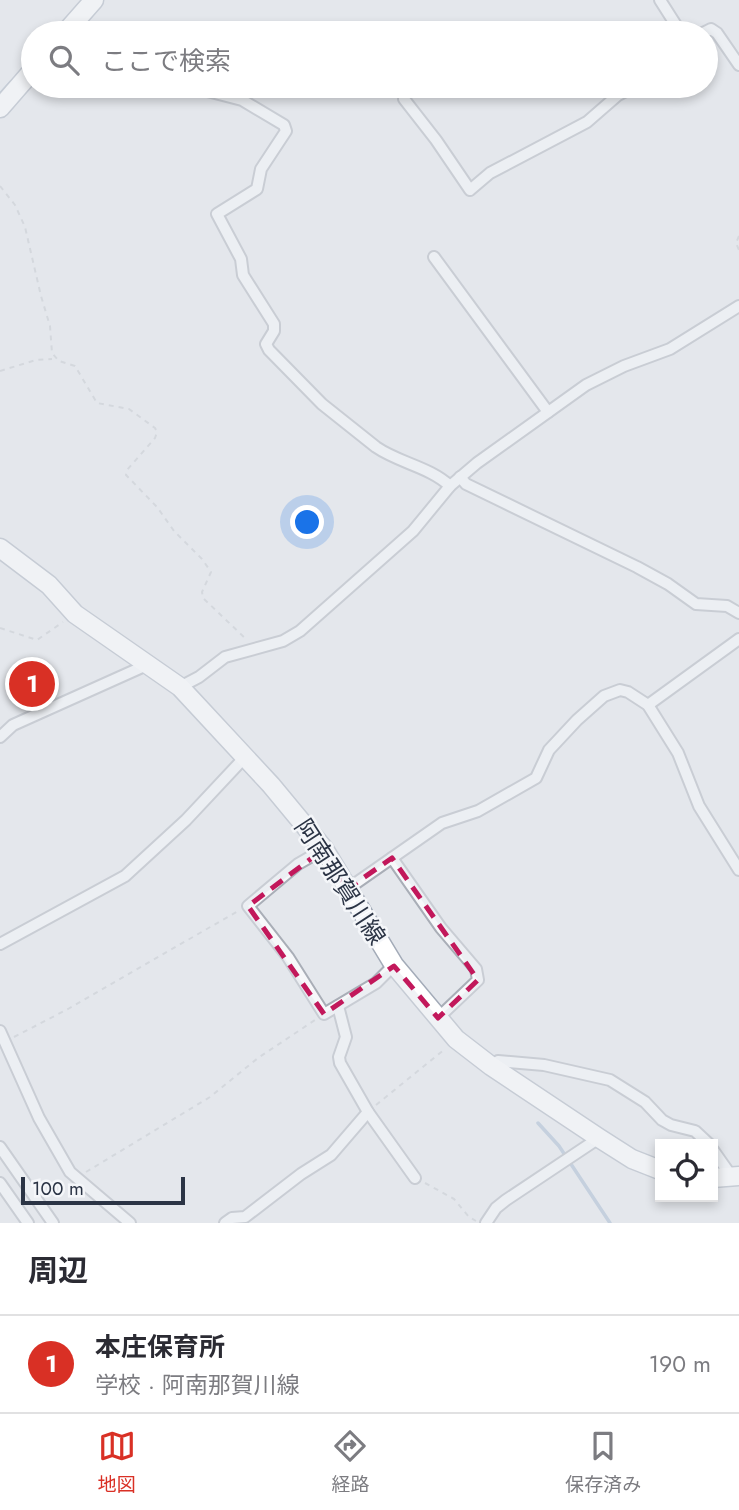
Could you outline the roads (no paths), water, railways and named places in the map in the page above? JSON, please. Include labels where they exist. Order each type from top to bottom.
[{"type":"main road","points":[[76,21],[94,0]]},
{"type":"main road","points":[[0,108],[21,84]]},
{"type":"main road","name":"阿南那賀川線","points":[[0,548],[49,585],[75,614],[180,687],[271,785],[324,849],[346,890],[394,965],[456,1040],[599,1138],[632,1159],[655,1168]]},
{"type":"street","points":[[660,0],[673,21]]},
{"type":"street","points":[[718,34],[739,65]]},
{"type":"street","points":[[234,98],[284,125],[286,131],[261,169],[257,189],[217,214],[241,259],[243,275],[274,324],[274,331],[266,344],[269,350],[322,404],[376,447],[433,474],[450,486]]},
{"type":"street","points":[[404,99],[470,190],[490,173],[587,122],[615,98]]},
{"type":"street","points":[[434,257],[548,412]]},
{"type":"street","points":[[180,687],[199,677],[225,657],[282,641],[300,631],[413,531],[460,477],[586,385],[624,366],[670,349],[739,306]]},
{"type":"street","points":[[460,477],[466,484],[637,567],[696,604],[727,606],[739,613]]},
{"type":"street","points":[[648,705],[739,639]]},
{"type":"street","points":[[0,737],[13,725],[140,668],[145,661]]},
{"type":"street","points":[[346,890],[442,823],[478,811],[536,778],[549,750],[577,720],[611,692],[620,690],[648,705],[678,754],[699,806],[739,870]]},
{"type":"street","points":[[0,944],[125,876],[186,820],[245,757]]},
{"type":"street","points":[[324,849],[298,864],[248,906],[288,957],[324,1014],[376,983],[394,965]]},
{"type":"street","points":[[392,858],[441,928],[476,969],[478,979],[438,1018]]},
{"type":"street","points":[[338,1006],[346,1037],[339,1056],[340,1063],[368,1112],[415,1178]]},
{"type":"street","points":[[0,1031],[38,1118],[58,1154],[76,1179],[130,1223]]},
{"type":"street","points":[[491,1066],[498,1061],[544,1065],[610,1080],[645,1102],[662,1120],[695,1131],[704,1139]]},
{"type":"street","points":[[225,1223],[232,1218],[245,1217],[331,1155],[368,1112]]},
{"type":"street","points":[[486,1223],[496,1208],[506,1200],[599,1138]]},
{"type":"street","points":[[0,1147],[53,1223]]},
{"type":"street","points":[[718,1156],[735,1177]]},
{"type":"street","points":[[0,1182],[27,1223]]},
{"type":"waterway","points":[[0,94],[11,82]]},
{"type":"waterway","points":[[538,1123],[559,1146],[610,1223]]},
{"type":"place","name":"本庄保育所","points":[[32,684]]}]
